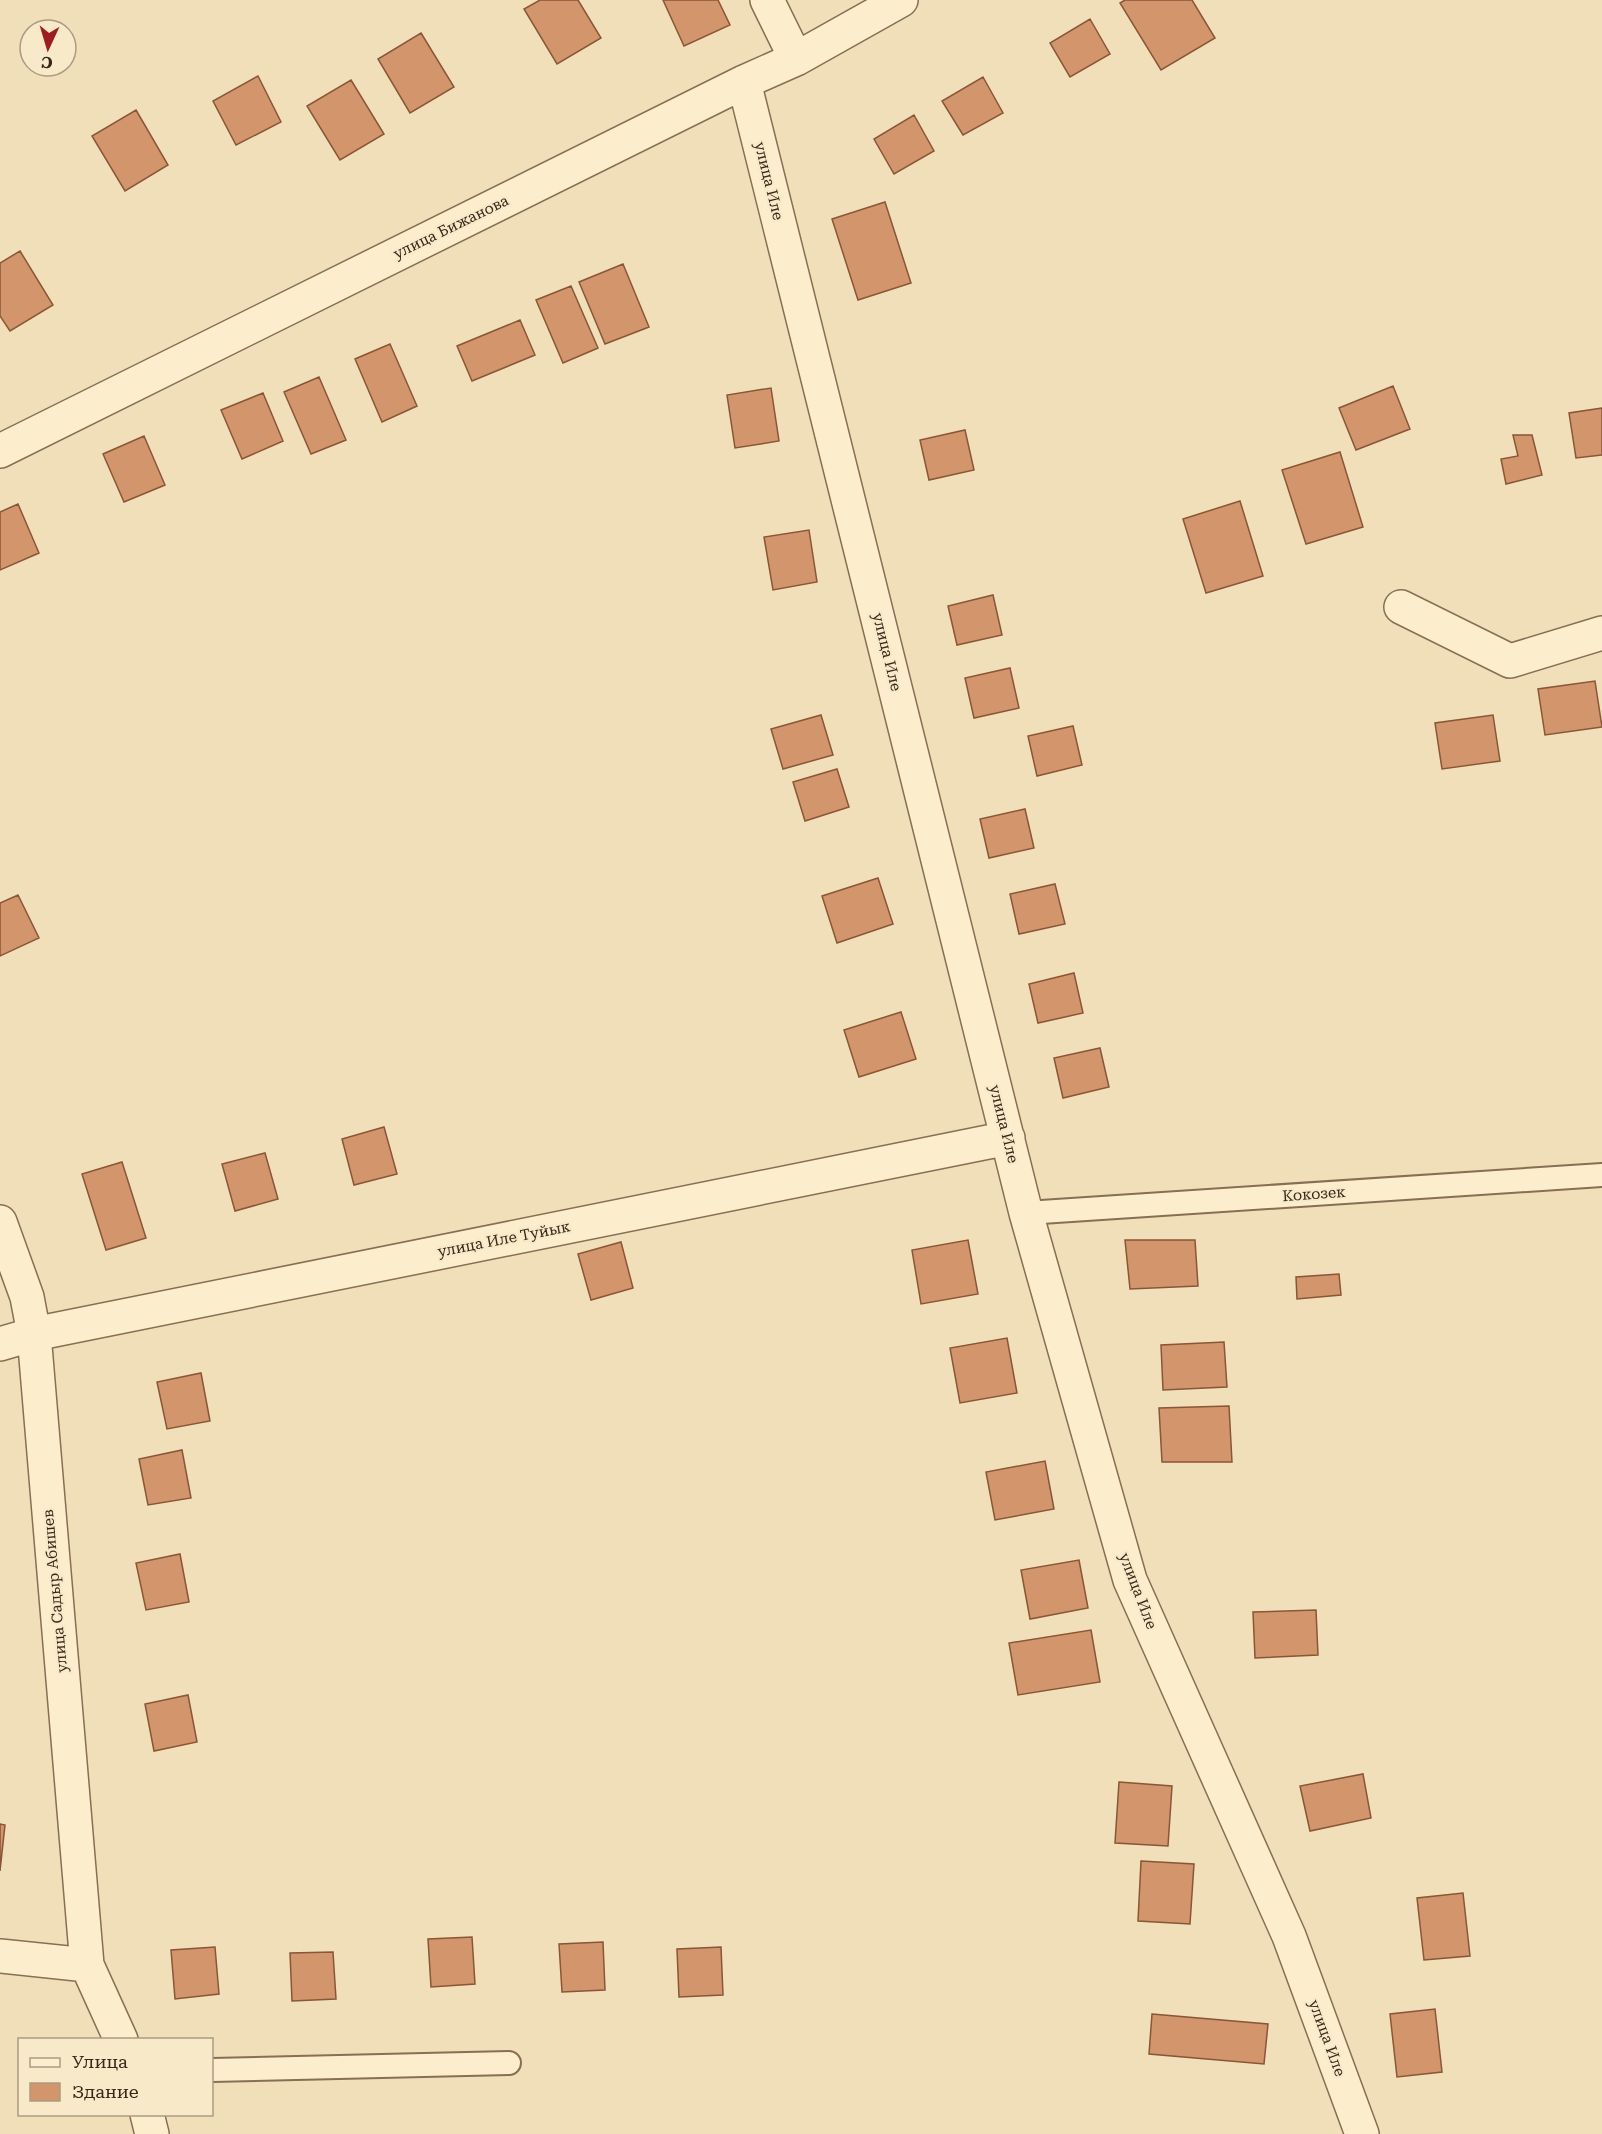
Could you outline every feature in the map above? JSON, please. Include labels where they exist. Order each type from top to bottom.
[{"type":"street","points":[[767,0],[796,59]]},
{"type":"street","name":"улица Бижанова","points":[[0,451],[744,82],[796,59],[901,0]]},
{"type":"street","name":"улица Иле","points":[[744,82],[1026,1213],[1130,1580],[1289,1936],[1362,2134]]},
{"type":"street","points":[[1401,607],[1510,661],[1602,633]]},
{"type":"street","name":"улица Иле Туйык","points":[[0,1344],[34,1334],[1008,1138]]},
{"type":"street","name":"улица Садыр Абишев","points":[[0,1222],[27,1298],[34,1334],[87,1965],[120,2038]]},
{"type":"street","points":[[0,1956],[87,1965]]},
{"type":"street","points":[[147,2116],[152,2134]]},
{"type":"lane","name":"Кокозек","points":[[1026,1213],[1602,1175]]},
{"type":"lane","points":[[213,2070],[509,2063]]},
{"type":"building","points":[[540,0],[578,0],[601,38],[557,64],[524,9]]},
{"type":"building","points":[[663,0],[718,0],[730,25],[684,46]]},
{"type":"building","points":[[1125,0],[1192,0],[1215,38],[1161,70],[1120,3]]},
{"type":"building","points":[[1090,19],[1110,54],[1070,77],[1050,43]]},
{"type":"building","points":[[421,33],[454,87],[410,113],[378,59]]},
{"type":"building","points":[[258,76],[281,122],[236,145],[213,101]]},
{"type":"building","points":[[983,77],[1003,113],[963,135],[942,101]]},
{"type":"building","points":[[351,80],[384,134],[340,160],[307,106]]},
{"type":"building","points":[[136,110],[168,165],[125,191],[92,136]]},
{"type":"building","points":[[914,115],[934,151],[894,174],[874,139]]},
{"type":"building","points":[[885,202],[911,283],[858,300],[832,219]]},
{"type":"building","points":[[20,251],[53,305],[10,331],[0,316],[0,263]]},
{"type":"building","points":[[623,264],[649,327],[605,344],[579,282]]},
{"type":"building","points":[[571,286],[598,348],[563,363],[536,300]]},
{"type":"building","points":[[520,320],[535,355],[472,381],[457,346]]},
{"type":"building","points":[[390,344],[417,406],[382,422],[355,359]]},
{"type":"building","points":[[319,377],[346,440],[311,454],[284,392]]},
{"type":"building","points":[[1393,386],[1410,429],[1356,450],[1339,408]]},
{"type":"building","points":[[771,388],[779,441],[735,448],[727,395]]},
{"type":"building","points":[[263,393],[283,441],[242,459],[221,410]]},
{"type":"building","points":[[1602,408],[1602,455],[1576,458],[1569,413]]},
{"type":"building","points":[[965,430],[974,470],[929,480],[920,440]]},
{"type":"building","points":[[1513,435],[1532,435],[1542,475],[1506,484],[1501,459],[1518,456]]},
{"type":"building","points":[[144,436],[165,485],[124,502],[103,454]]},
{"type":"building","points":[[1340,452],[1363,527],[1306,544],[1282,470]]},
{"type":"building","points":[[1240,501],[1263,576],[1206,593],[1183,519]]},
{"type":"building","points":[[18,504],[39,553],[0,570],[0,512]]},
{"type":"building","points":[[809,530],[817,582],[773,590],[764,537]]},
{"type":"building","points":[[993,595],[1002,635],[957,645],[948,606]]},
{"type":"building","points":[[1010,668],[1019,708],[974,718],[965,678]]},
{"type":"building","points":[[1595,681],[1602,727],[1545,735],[1538,689]]},
{"type":"building","points":[[821,715],[833,755],[783,769],[771,729]]},
{"type":"building","points":[[1493,715],[1500,761],[1442,769],[1435,723]]},
{"type":"building","points":[[1073,726],[1082,765],[1037,776],[1028,736]]},
{"type":"building","points":[[837,769],[849,807],[805,821],[793,782]]},
{"type":"building","points":[[1025,809],[1034,848],[989,858],[980,819]]},
{"type":"building","points":[[878,878],[893,924],[837,943],[822,896]]},
{"type":"building","points":[[1055,884],[1065,924],[1019,934],[1010,894]]},
{"type":"building","points":[[18,895],[39,938],[0,956],[0,903]]},
{"type":"building","points":[[1074,973],[1083,1013],[1038,1023],[1029,984]]},
{"type":"building","points":[[901,1012],[916,1059],[859,1077],[844,1030]]},
{"type":"building","points":[[1100,1048],[1109,1087],[1063,1098],[1054,1058]]},
{"type":"building","points":[[384,1127],[397,1174],[354,1185],[342,1139]]},
{"type":"building","points":[[265,1153],[278,1199],[235,1211],[222,1164]]},
{"type":"building","points":[[122,1162],[146,1238],[106,1250],[82,1174]]},
{"type":"building","points":[[968,1240],[978,1294],[921,1304],[912,1250]]},
{"type":"building","points":[[1125,1240],[1195,1240],[1198,1286],[1130,1289]]},
{"type":"building","points":[[621,1242],[633,1288],[591,1300],[578,1254]]},
{"type":"building","points":[[1339,1274],[1341,1295],[1297,1299],[1296,1277]]},
{"type":"building","points":[[1007,1338],[1017,1393],[960,1403],[950,1348]]},
{"type":"building","points":[[1224,1342],[1227,1387],[1163,1390],[1161,1345]]},
{"type":"building","points":[[201,1373],[210,1421],[167,1429],[157,1382]]},
{"type":"building","points":[[1229,1406],[1232,1462],[1162,1462],[1159,1408]]},
{"type":"building","points":[[182,1450],[191,1498],[148,1505],[139,1459]]},
{"type":"building","points":[[1045,1461],[1054,1509],[995,1520],[986,1472]]},
{"type":"building","points":[[180,1554],[189,1602],[146,1610],[136,1563]]},
{"type":"building","points":[[1079,1560],[1088,1608],[1030,1619],[1021,1570]]},
{"type":"building","points":[[1316,1610],[1318,1655],[1255,1658],[1253,1612]]},
{"type":"building","points":[[1091,1630],[1100,1682],[1018,1695],[1009,1643]]},
{"type":"building","points":[[188,1695],[197,1742],[154,1751],[145,1704]]},
{"type":"building","points":[[1363,1774],[1371,1818],[1310,1831],[1300,1786]]},
{"type":"building","points":[[1119,1782],[1172,1786],[1168,1846],[1115,1843]]},
{"type":"building","points":[[0,1824],[5,1825],[0,1871]]},
{"type":"building","points":[[1141,1861],[1194,1864],[1190,1924],[1138,1921]]},
{"type":"building","points":[[1463,1893],[1470,1956],[1424,1960],[1417,1898]]},
{"type":"building","points":[[472,1937],[475,1984],[431,1987],[428,1939]]},
{"type":"building","points":[[603,1942],[605,1990],[562,1992],[559,1944]]},
{"type":"building","points":[[215,1947],[219,1994],[175,1999],[171,1950]]},
{"type":"building","points":[[721,1947],[723,1995],[679,1997],[677,1949]]},
{"type":"building","points":[[333,1952],[336,1999],[292,2001],[290,1953]]},
{"type":"building","points":[[1435,2009],[1442,2072],[1397,2077],[1390,2014]]},
{"type":"building","points":[[1152,2014],[1268,2024],[1264,2064],[1149,2054]]}]
